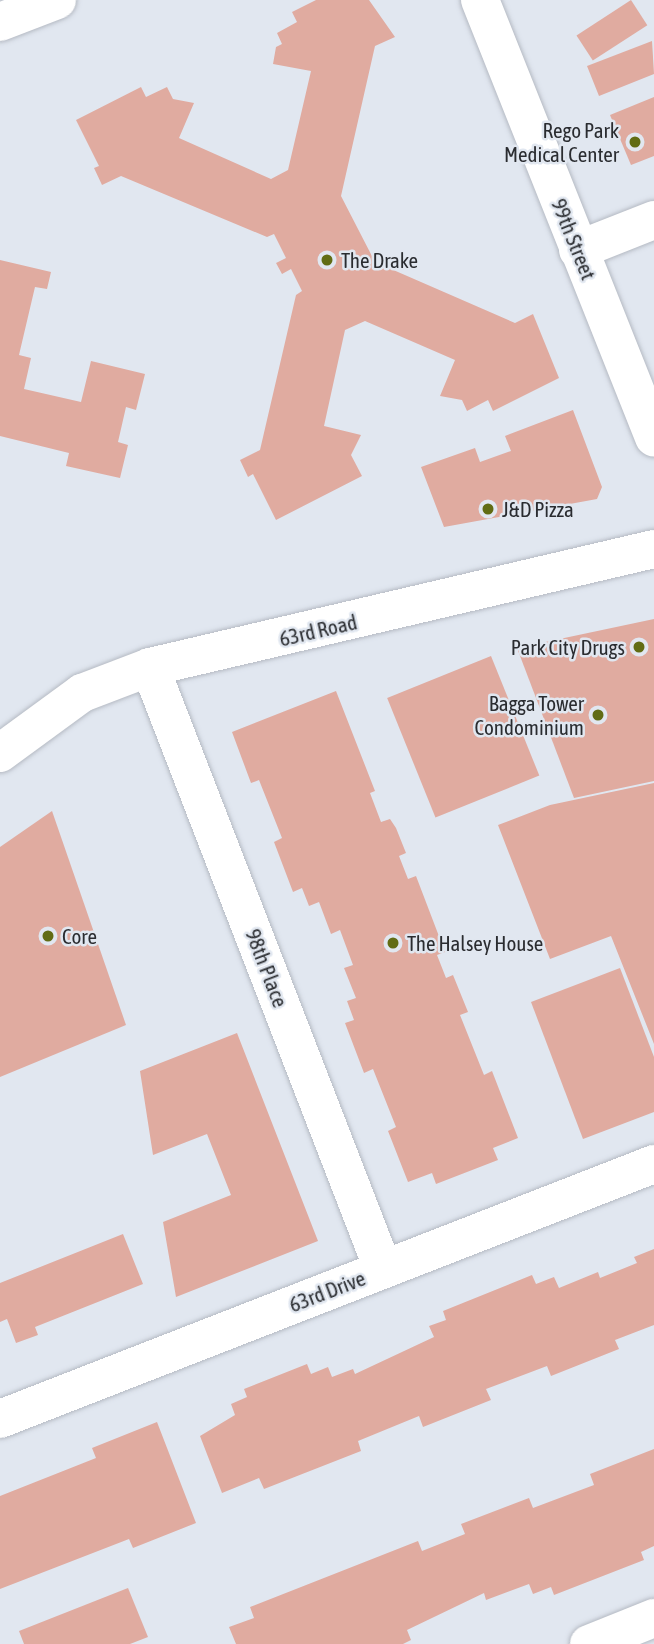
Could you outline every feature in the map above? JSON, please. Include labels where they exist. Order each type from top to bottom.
[{"type":"street","points":[[0,22],[57,0]]},
{"type":"street","name":"99th Street","points":[[480,0],[654,438]]},
{"type":"street","points":[[578,250],[654,220]]},
{"type":"street","name":"63rd Road","points":[[0,753],[82,693],[150,667],[654,549]]},
{"type":"street","name":"98th Place","points":[[150,667],[383,1269]]},
{"type":"street","name":"63rd Drive","points":[[0,1419],[654,1164]]},
{"type":"street","points":[[589,1644],[654,1618]]},
{"type":"building","name":"The Drake","points":[[316,0],[369,0],[395,37],[375,46],[341,196],[375,262],[515,323],[533,314],[559,378],[493,411],[488,400],[467,411],[462,400],[440,396],[455,360],[365,321],[345,330],[324,426],[361,435],[351,455],[362,476],[276,520],[253,474],[248,477],[240,460],[260,450],[296,295],[302,291],[291,269],[282,274],[276,263],[286,258],[274,234],[267,237],[121,176],[102,185],[94,168],[99,166],[76,120],[141,87],[146,97],[167,87],[173,99],[194,103],[179,138],[271,179],[288,170],[311,71],[273,64],[276,47],[282,44],[277,33],[297,22],[292,12]]},
{"type":"building","points":[[631,0],[647,25],[593,61],[576,35]]},
{"type":"building","points":[[652,41],[654,74],[599,96],[587,66]]},
{"type":"building","points":[[654,97],[654,156],[631,165],[610,115]]},
{"type":"building","points":[[0,260],[51,272],[47,289],[35,287],[19,355],[31,358],[24,389],[81,402],[91,361],[145,374],[136,410],[126,407],[118,442],[128,445],[120,478],[66,466],[69,453],[0,436]]},
{"type":"building","points":[[573,410],[602,487],[597,499],[444,527],[421,467],[475,448],[480,462],[511,451],[505,436]]},
{"type":"building","name":"Bagga Tower Condominium","points":[[654,619],[654,781],[574,798],[517,648]]},
{"type":"building","points":[[491,656],[539,776],[435,818],[387,698]]},
{"type":"building","name":"The Halsey House","points":[[336,691],[375,791],[370,793],[381,822],[390,819],[396,828],[406,853],[399,856],[408,879],[416,876],[445,952],[437,955],[446,978],[453,975],[468,1012],[460,1015],[484,1075],[492,1071],[518,1138],[493,1148],[498,1160],[436,1184],[432,1173],[408,1182],[388,1131],[396,1127],[373,1069],[364,1073],[345,1023],[354,1020],[347,1001],[356,998],[344,968],[353,965],[340,930],[331,934],[319,902],[309,906],[302,888],[293,892],[274,842],[282,838],[259,780],[251,783],[232,732]]},
{"type":"building","points":[[654,783],[654,1044],[611,936],[550,959],[498,825],[550,805]]},
{"type":"building","name":"Core","points":[[52,811],[126,1025],[0,1077],[0,847]]},
{"type":"building","points":[[620,968],[654,1057],[654,1112],[583,1139],[531,1002]]},
{"type":"building","points":[[237,1033],[318,1241],[176,1297],[163,1222],[231,1195],[207,1134],[153,1155],[140,1071]]},
{"type":"building","points":[[123,1234],[143,1284],[35,1327],[38,1335],[16,1343],[7,1319],[0,1322],[0,1283]]},
{"type":"building","points":[[654,1249],[654,1325],[615,1340],[619,1349],[551,1376],[547,1366],[486,1389],[491,1400],[423,1427],[419,1416],[358,1441],[361,1451],[264,1489],[259,1478],[222,1493],[200,1436],[235,1415],[231,1404],[247,1397],[244,1389],[307,1364],[311,1374],[328,1367],[332,1377],[353,1369],[355,1374],[434,1337],[429,1326],[446,1320],[443,1311],[532,1275],[536,1284],[554,1277],[559,1288],[598,1272],[600,1278],[637,1263],[634,1257]]},
{"type":"building","points":[[157,1422],[196,1523],[133,1548],[129,1539],[0,1589],[0,1496],[96,1458],[92,1448]]},
{"type":"building","points":[[654,1449],[654,1546],[641,1552],[644,1560],[554,1595],[551,1587],[533,1594],[529,1584],[486,1600],[484,1593],[407,1630],[411,1640],[403,1644],[236,1644],[229,1627],[254,1618],[250,1607],[418,1541],[422,1551],[465,1534],[461,1524],[529,1498],[533,1508],[594,1485],[590,1474]]},
{"type":"building","points":[[128,1588],[148,1637],[130,1644],[24,1644],[19,1631]]},
{"type":"place","name":"Rego Park Medical Center","points":[[635,142]]},
{"type":"place","name":"The Drake","points":[[327,260]]},
{"type":"place","name":"J&D Pizza","points":[[488,509]]},
{"type":"place","name":"Park City Drugs","points":[[639,647]]},
{"type":"place","name":"Bagga Tower Condominium","points":[[598,715]]},
{"type":"place","name":"Core","points":[[48,936]]},
{"type":"place","name":"The Halsey House","points":[[393,943]]}]
